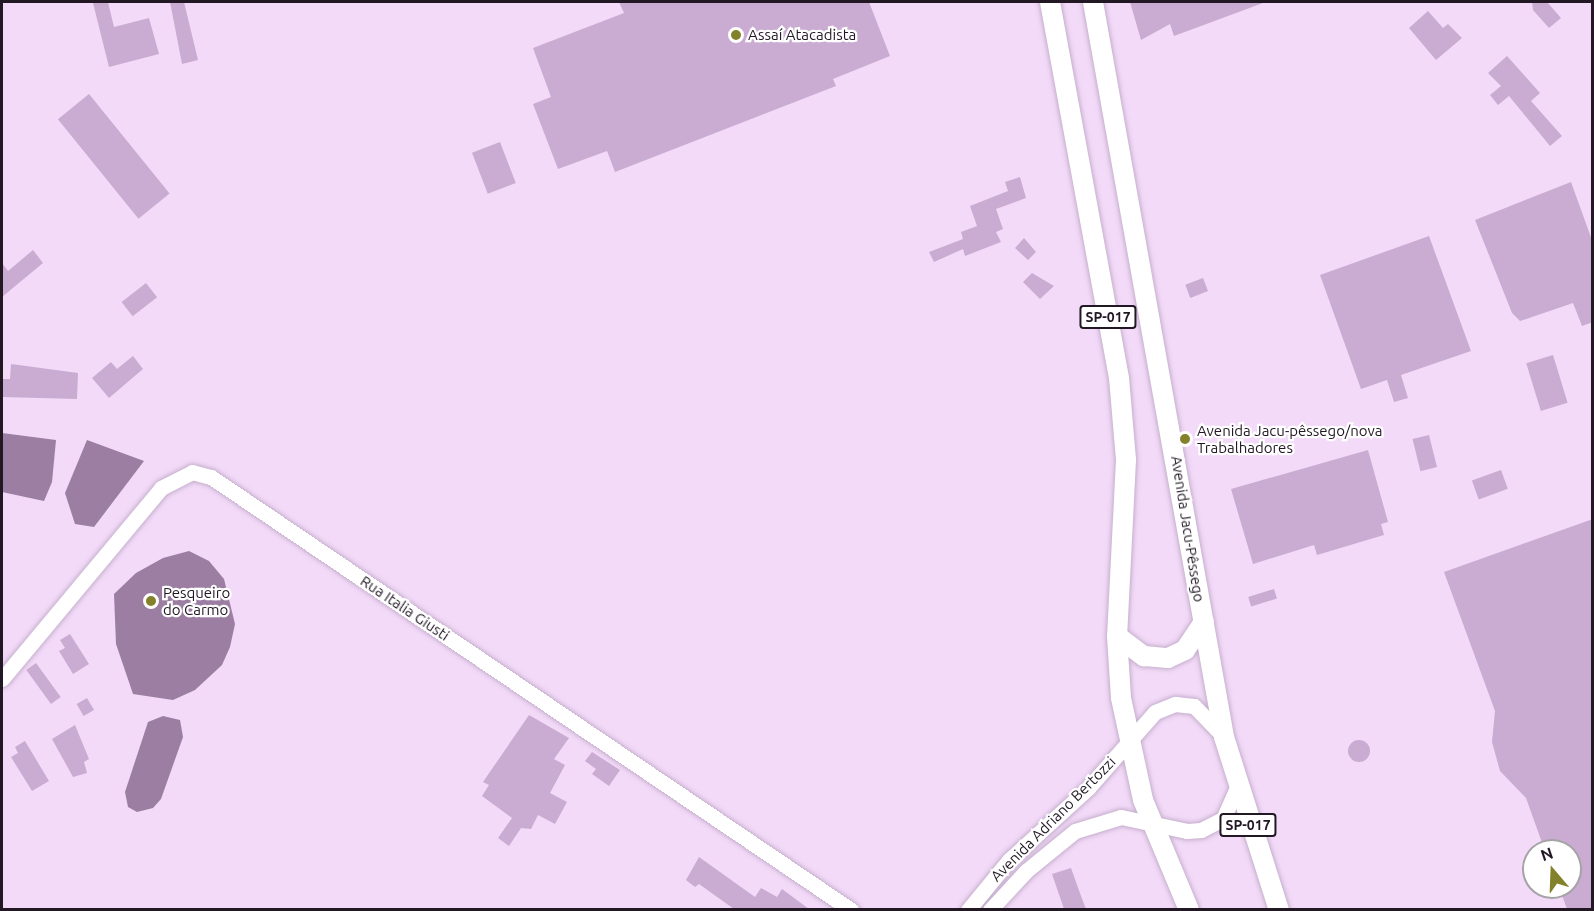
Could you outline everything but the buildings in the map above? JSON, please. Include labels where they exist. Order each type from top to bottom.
[{"type":"highway","name":"SP-017","points":[[1050,2],[1119,378],[1126,460],[1117,636],[1128,742],[1150,821],[1189,909]]},
{"type":"highway","name":"Avenida Jacu-Pêssego","points":[[1093,2],[1224,738],[1237,788],[1279,909]]},
{"type":"highway","points":[[1117,636],[1144,656],[1168,658],[1185,650],[1204,622]]},
{"type":"street","name":"Rua Italia Giusti","points":[[2,679],[161,488],[192,472],[211,477],[851,909]]},
{"type":"street","name":"Avenida Adriano Bertozzi","points":[[969,909],[1010,860],[1088,788],[1155,712],[1182,704],[1206,715],[1224,738]]},
{"type":"street","name":"Avenida Adriano Bertozzi","points":[[990,909],[1026,871],[1076,831],[1112,817],[1150,821],[1186,831],[1217,824],[1227,814],[1237,788]]},
{"type":"shaded area","points":[[2,433],[56,440],[52,482],[44,501],[2,492]]},
{"type":"shaded area","points":[[87,440],[144,461],[94,527],[75,524],[65,493]]},
{"type":"shaded area","points":[[189,551],[209,561],[224,579],[235,624],[230,647],[222,665],[195,690],[173,700],[133,694],[116,644],[114,594],[136,573],[163,558]]},
{"type":"shaded area","points":[[163,716],[180,720],[183,737],[161,799],[153,808],[137,812],[128,807],[125,792],[148,722]]},
{"type":"place","name":"Assaí Atacadista","points":[[736,35]]},
{"type":"place","name":"Avenida Jacu-pêssego/nova Trabalhadores","points":[[1185,439]]},
{"type":"place","name":"Pesqueiro do Carmo","points":[[151,601]]}]
